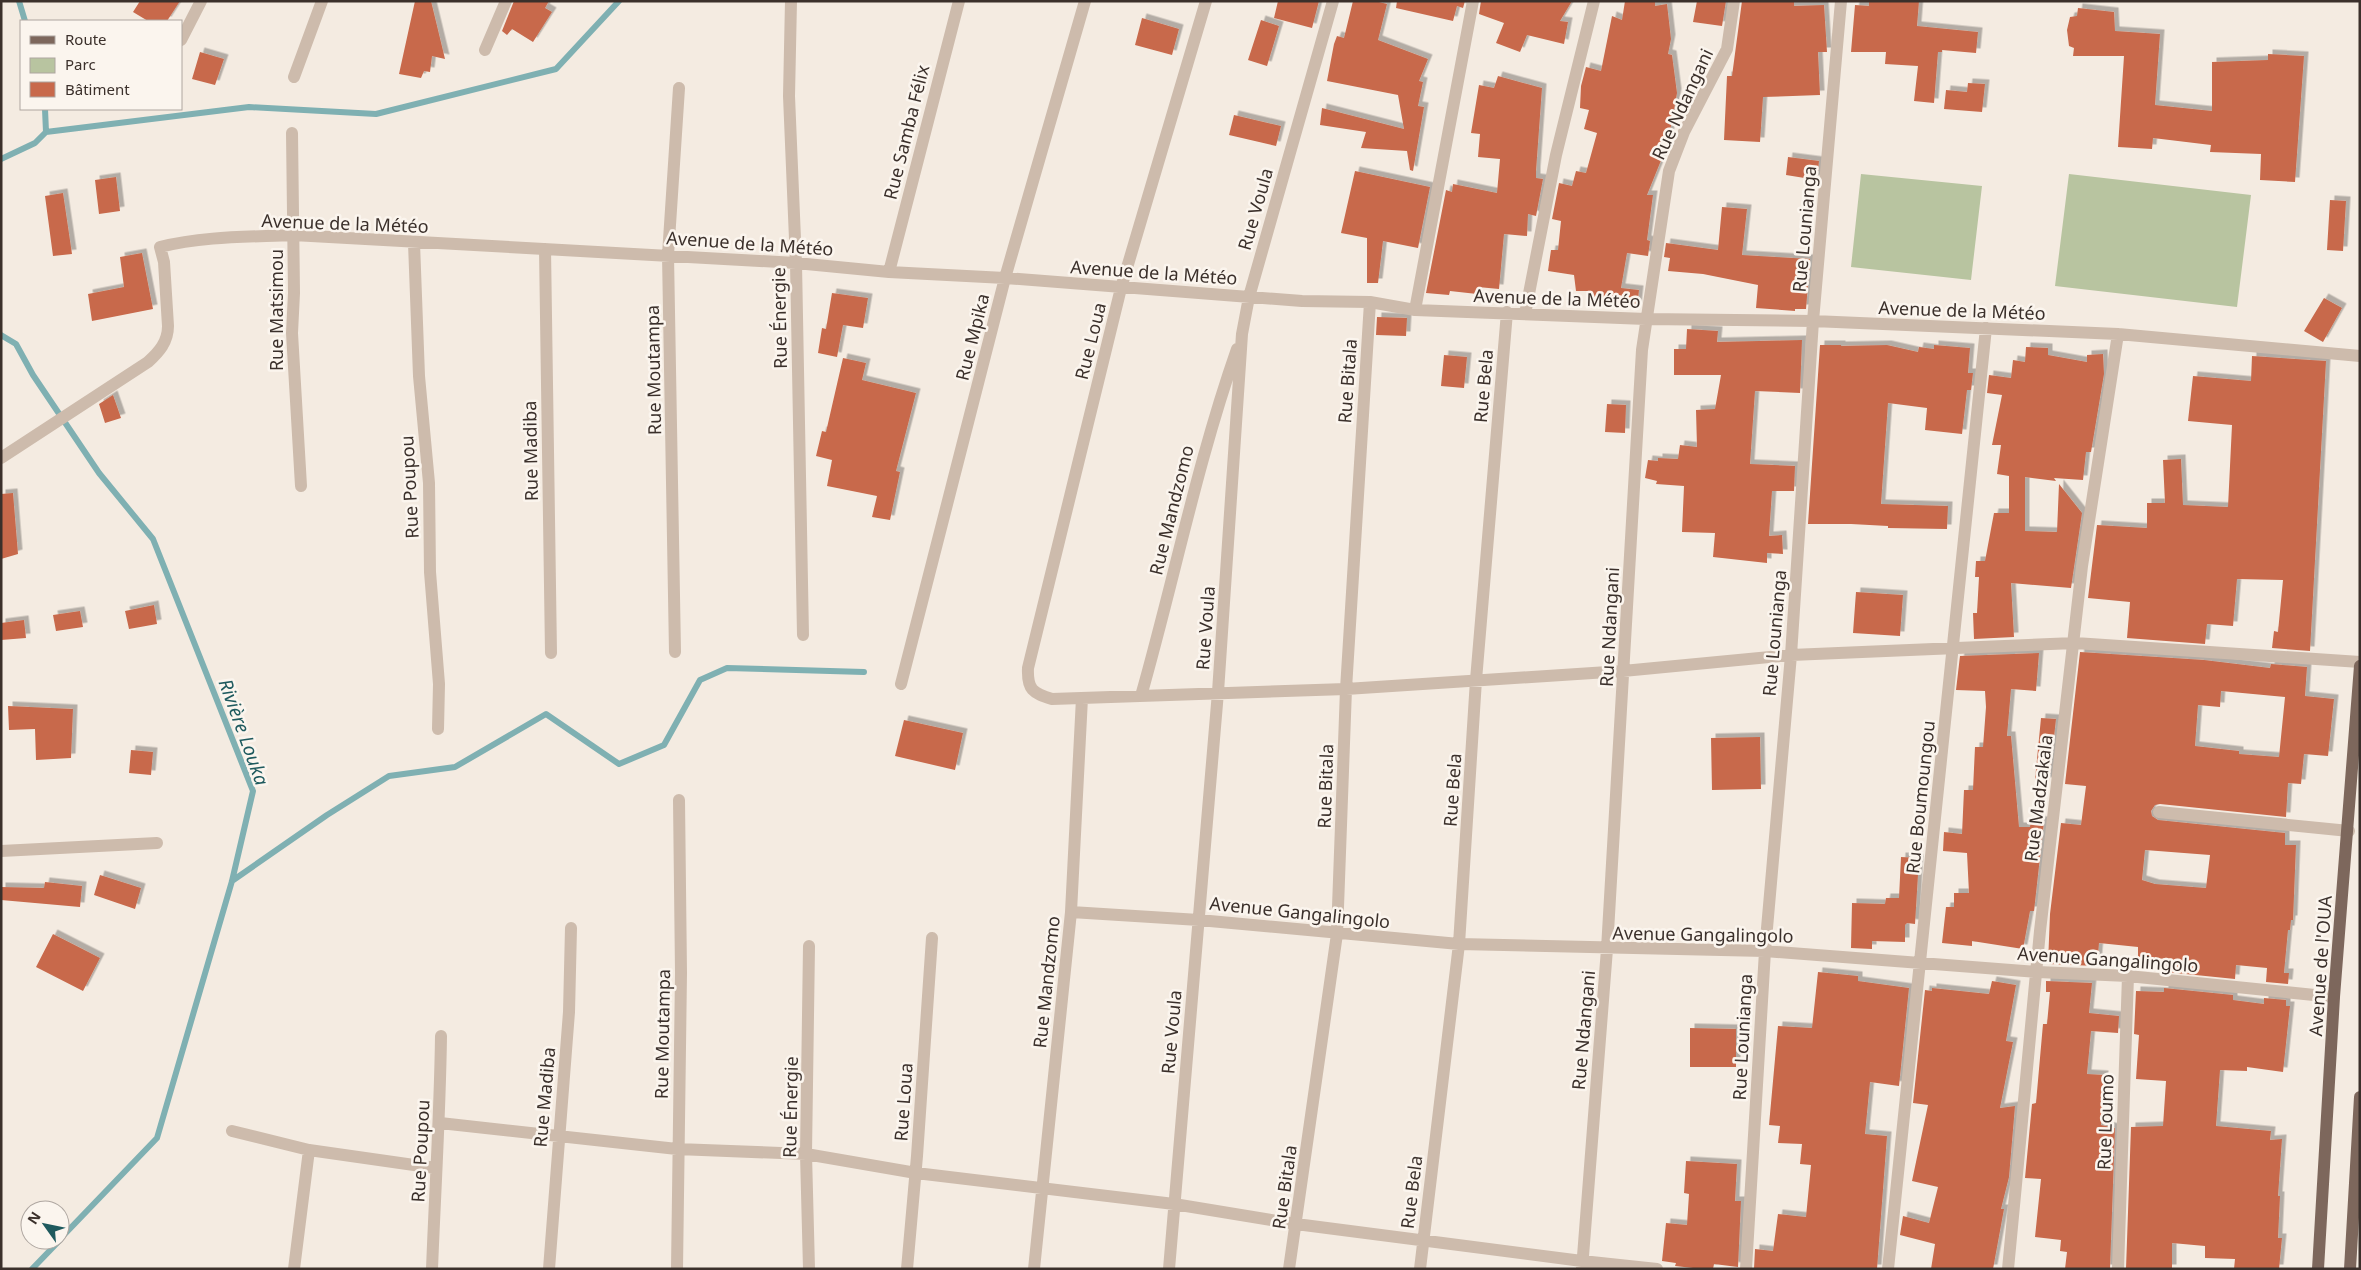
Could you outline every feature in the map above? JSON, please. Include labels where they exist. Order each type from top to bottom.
[{"type":"main road","name":"Avenue de l'OUA","points":[[2318,1269],[2334,997],[2349,831],[2360,666]]},
{"type":"main road","points":[[2350,1269],[2356,1218],[2360,1097]]},
{"type":"street","points":[[182,38],[200,1]]},
{"type":"street","points":[[294,77],[322,1]]},
{"type":"street","points":[[485,50],[506,1]]},
{"type":"street","name":"Rue Énergie","points":[[791,1],[789,96],[796,262],[803,635]]},
{"type":"street","name":"Rue Samba Félix","points":[[889,272],[958,1]]},
{"type":"street","name":"Rue Mpika","points":[[901,684],[1005,278],[1085,1]]},
{"type":"street","name":"Rue Loua","points":[[1082,698],[1052,699],[1033,691],[1029,686],[1028,668],[1121,288],[1206,1]]},
{"type":"street","name":"Rue Voula","points":[[1168,1269],[1218,692],[1242,334],[1249,297],[1333,1]]},
{"type":"street","points":[[1415,310],[1473,1]]},
{"type":"street","points":[[1525,314],[1556,155],[1594,1]]},
{"type":"street","name":"Rue Ndangani","points":[[1582,1265],[1607,949],[1642,350],[1669,171],[1684,132],[1726,48],[1734,1]]},
{"type":"street","name":"Rue Lounianga","points":[[1746,1269],[1765,951],[1792,654],[1813,321],[1841,1]]},
{"type":"street","name":"Rue Moutampa","points":[[675,652],[668,255],[679,88]]},
{"type":"street","name":"Rue Matsimou","points":[[292,132],[292,333],[301,486]]},
{"type":"street","name":"Avenue de la Météo","points":[[1,458],[148,362],[160,350],[168,333],[164,262],[160,247],[178,242],[204,239],[293,235],[414,243],[796,262],[889,272],[1005,278],[1302,301],[1370,302],[1415,310],[1507,312],[1646,319],[1813,321],[2118,334],[2360,356]]},
{"type":"street","name":"Rue Poupou","points":[[414,243],[420,376],[429,483],[430,572],[439,684],[438,729]]},
{"type":"street","name":"Rue Madiba","points":[[545,249],[551,653]]},
{"type":"street","name":"Rue Bitala","points":[[1290,1269],[1337,934],[1346,689],[1370,302]]},
{"type":"street","name":"Rue Bela","points":[[1420,1269],[1460,944],[1476,680],[1507,312]]},
{"type":"street","name":"Rue Boumoungou","points":[[1888,1269],[1986,328]]},
{"type":"street","name":"Rue Mandzomo","points":[[1142,696],[1214,412],[1242,334]]},
{"type":"street","name":"Rue Madzakala","points":[[2008,1269],[2038,972],[2040,931],[2075,643],[2082,566],[2118,334]]},
{"type":"street","points":[[1082,698],[1346,689],[1624,671],[1792,654],[2075,643],[2360,662]]},
{"type":"street","name":"Rue Mandzomo","points":[[1034,1269],[1071,912],[1082,698]]},
{"type":"street","name":"Rue Moutampa","points":[[677,1269],[677,1149],[681,973],[679,800]]},
{"type":"street","points":[[2159,812],[2349,831]]},
{"type":"street","points":[[1,851],[157,843]]},
{"type":"street","name":"Avenue Gangalingolo","points":[[1071,912],[1198,920],[1460,944],[1607,949],[1765,951],[2038,972],[2128,976],[2334,997]]},
{"type":"street","name":"Rue Madiba","points":[[550,1269],[558,1138],[570,1012],[570,928]]},
{"type":"street","name":"Rue Loua","points":[[907,1269],[916,1172],[932,938]]},
{"type":"street","name":"Rue Énergie","points":[[809,946],[806,1154],[809,1269]]},
{"type":"street","name":"Rue Loumo","points":[[2118,1269],[2128,976]]},
{"type":"street","name":"Rue Poupou","points":[[432,1269],[435,1168],[440,1123],[441,1036]]},
{"type":"street","points":[[440,1123],[558,1138],[677,1149],[806,1154],[916,1172],[1174,1204],[1296,1224],[1423,1240],[1582,1265],[1657,1269]]},
{"type":"street","points":[[232,1131],[309,1150],[435,1168]]},
{"type":"street","points":[[294,1269],[309,1150]]},
{"type":"green space","points":[[1861,174],[1982,186],[1971,280],[1851,267]]},
{"type":"green space","points":[[2069,174],[2251,195],[2237,307],[2055,286]]},
{"type":"building","points":[[140,1],[180,1],[168,20],[146,20],[133,12]]},
{"type":"building","points":[[415,1],[431,1],[445,59],[432,56],[430,72],[424,71],[421,78],[399,74]]},
{"type":"building","points":[[514,1],[549,1],[545,8],[552,12],[533,42],[512,29],[507,35],[502,31]]},
{"type":"building","points":[[1278,1],[1319,1],[1312,28],[1274,18]]},
{"type":"building","points":[[1353,1],[1375,1],[1387,4],[1378,40],[1428,59],[1419,81],[1423,82],[1418,106],[1424,107],[1413,171],[1410,170],[1407,151],[1361,148],[1366,132],[1320,125],[1322,108],[1404,129],[1398,95],[1327,81],[1334,44],[1337,36],[1344,38]]},
{"type":"building","points":[[1397,1],[1465,1],[1463,8],[1457,6],[1453,21],[1396,8]]},
{"type":"building","points":[[1481,1],[1572,1],[1560,21],[1568,22],[1564,44],[1527,35],[1520,52],[1496,43],[1504,23],[1479,14]]},
{"type":"building","points":[[1625,1],[1655,1],[1655,6],[1667,4],[1671,39],[1668,54],[1672,55],[1677,93],[1666,153],[1664,153],[1647,195],[1653,195],[1647,240],[1650,241],[1648,256],[1627,253],[1621,288],[1639,290],[1637,308],[1590,303],[1591,291],[1576,291],[1574,275],[1548,271],[1551,250],[1558,250],[1561,221],[1552,219],[1559,183],[1572,186],[1576,171],[1586,173],[1597,133],[1584,129],[1589,110],[1580,108],[1581,86],[1586,67],[1601,71],[1612,16],[1622,20]]},
{"type":"building","points":[[1697,1],[1726,1],[1722,26],[1693,22]]},
{"type":"building","points":[[1742,1],[1794,1],[1794,6],[1824,5],[1827,52],[1818,52],[1820,95],[1763,97],[1760,142],[1724,140],[1727,76],[1732,76]]},
{"type":"building","points":[[1869,1],[1919,1],[1917,26],[1978,32],[1976,53],[1942,50],[1942,52],[1938,52],[1934,103],[1914,101],[1918,66],[1885,64],[1886,52],[1851,52],[1855,5],[1869,6]]},
{"type":"building","points":[[2078,8],[2114,12],[2115,31],[2160,34],[2155,105],[2212,111],[2212,62],[2268,60],[2268,54],[2304,56],[2295,182],[2260,180],[2261,154],[2210,152],[2211,145],[2153,138],[2152,149],[2118,147],[2124,56],[2073,56],[2074,48],[2069,46],[2067,30],[2070,17],[2077,16]]},
{"type":"building","points":[[1142,18],[1179,29],[1172,55],[1135,45]]},
{"type":"building","points":[[1261,20],[1279,26],[1267,66],[1248,60]]},
{"type":"building","points":[[200,52],[224,59],[215,85],[192,79]]},
{"type":"building","points":[[1498,76],[1542,88],[1536,178],[1543,179],[1536,216],[1528,214],[1527,236],[1504,234],[1499,289],[1478,287],[1477,294],[1450,291],[1449,295],[1426,293],[1446,190],[1452,192],[1453,184],[1497,193],[1500,159],[1478,157],[1480,134],[1471,133],[1479,85],[1494,88]]},
{"type":"building","points":[[1968,83],[1985,84],[1982,112],[1944,109],[1946,90],[1967,92]]},
{"type":"building","points":[[1234,115],[1281,126],[1276,146],[1229,135]]},
{"type":"building","points":[[1788,157],[1819,161],[1817,180],[1786,175]]},
{"type":"building","points":[[1355,171],[1430,187],[1418,248],[1383,241],[1378,283],[1367,283],[1367,238],[1341,233]]},
{"type":"building","points":[[116,177],[120,211],[99,214],[95,180]]},
{"type":"building","points":[[63,193],[72,254],[53,256],[45,196]]},
{"type":"building","points":[[2330,200],[2346,201],[2343,251],[2327,250]]},
{"type":"building","points":[[1722,207],[1747,209],[1742,255],[1810,259],[1806,309],[1795,309],[1795,311],[1756,308],[1758,285],[1703,274],[1668,271],[1670,258],[1664,257],[1666,243],[1718,250]]},
{"type":"building","points":[[142,253],[153,309],[92,321],[88,294],[124,287],[120,257]]},
{"type":"building","points":[[832,293],[868,298],[863,328],[843,325],[837,357],[818,353],[822,328],[826,329]]},
{"type":"building","points":[[2324,298],[2342,308],[2323,342],[2304,331]]},
{"type":"building","points":[[1377,317],[1407,318],[1406,336],[1376,335]]},
{"type":"building","points":[[1687,329],[1718,331],[1717,342],[1802,340],[1800,393],[1755,391],[1750,464],[1795,466],[1794,491],[1772,491],[1769,536],[1782,535],[1783,554],[1767,553],[1767,563],[1713,557],[1715,533],[1682,532],[1684,486],[1656,484],[1657,481],[1645,478],[1648,460],[1658,461],[1658,458],[1678,459],[1680,445],[1697,447],[1696,410],[1715,409],[1721,375],[1674,375],[1674,349],[1686,349]]},
{"type":"building","points":[[1820,345],[1887,345],[1918,352],[1919,347],[1934,349],[1934,345],[1970,348],[1968,373],[1973,373],[1971,390],[1967,390],[1962,434],[1925,430],[1927,408],[1888,403],[1881,504],[1948,506],[1947,529],[1888,528],[1888,526],[1851,524],[1808,524]]},
{"type":"building","points":[[2026,347],[2048,348],[2048,355],[2087,362],[2087,355],[2103,354],[2104,374],[2091,452],[2086,452],[2083,480],[2054,478],[2056,481],[2025,477],[2025,531],[2057,532],[2059,484],[2082,513],[2071,588],[2011,583],[2014,637],[1974,639],[1973,613],[1977,613],[1979,577],[1975,577],[1976,561],[1985,561],[1994,513],[2009,513],[2009,476],[1997,474],[2001,445],[1992,445],[2002,395],[1987,393],[1989,375],[2011,378],[2013,360],[2025,362]]},
{"type":"building","points":[[1444,355],[1467,357],[1464,388],[1441,386]]},
{"type":"building","points":[[2252,356],[2326,361],[2310,651],[2272,648],[2274,631],[2278,632],[2283,580],[2237,579],[2233,626],[2207,624],[2205,644],[2127,638],[2130,602],[2088,598],[2097,525],[2147,528],[2147,503],[2165,503],[2163,460],[2181,459],[2183,505],[2228,507],[2232,425],[2188,421],[2193,376],[2251,381]]},
{"type":"building","points":[[843,358],[866,363],[862,380],[916,393],[896,471],[900,472],[890,520],[872,517],[877,496],[827,486],[832,460],[816,456],[822,431],[826,432]]},
{"type":"building","points":[[113,395],[121,418],[105,423],[99,404]]},
{"type":"building","points":[[1607,404],[1626,405],[1625,433],[1605,432]]},
{"type":"building","points":[[13,493],[18,554],[1,559],[1,494]]},
{"type":"building","points":[[1856,592],[1903,595],[1900,636],[1853,633]]},
{"type":"building","points":[[154,605],[157,624],[129,629],[125,611]]},
{"type":"building","points":[[80,611],[83,627],[56,631],[53,615]]},
{"type":"building","points":[[24,620],[26,638],[1,640],[1,623]]},
{"type":"building","points":[[2080,652],[2204,660],[2270,668],[2271,664],[2307,667],[2305,696],[2334,699],[2328,756],[2304,754],[2301,784],[2288,783],[2286,817],[2160,804],[2155,805],[2151,811],[2152,816],[2158,820],[2285,833],[2285,845],[2296,845],[2293,920],[2291,920],[2290,930],[2288,930],[2284,973],[2289,973],[2288,984],[2266,982],[2267,968],[2236,965],[2235,979],[2166,972],[2167,959],[2138,957],[2138,947],[2099,943],[2097,966],[2048,964],[2050,914],[2061,823],[2081,825],[2086,786],[2065,784]],"holes":[[[2221,691],[2285,697],[2279,757],[2239,754],[2239,751],[2195,746],[2198,705],[2220,707]],[[2145,850],[2210,855],[2206,888],[2155,884],[2142,880]]]},
{"type":"building","points":[[2039,653],[2036,691],[2011,689],[2007,736],[2011,736],[2019,827],[2030,827],[2031,820],[2044,821],[2034,911],[2030,911],[2023,949],[1972,941],[1972,946],[1942,943],[1946,907],[1954,907],[1954,893],[1969,893],[1967,853],[1943,851],[1944,832],[1962,834],[1964,790],[1973,790],[1975,747],[1983,747],[1986,707],[1985,691],[1956,690],[1960,656]]},
{"type":"building","points":[[8,706],[73,709],[71,758],[36,760],[35,729],[9,730]]},
{"type":"building","points":[[2041,718],[2056,719],[2049,782],[2035,780]]},
{"type":"building","points":[[904,720],[963,733],[955,770],[895,756]]},
{"type":"building","points":[[1760,737],[1761,789],[1712,790],[1711,738]]},
{"type":"building","points":[[131,750],[153,752],[151,775],[129,773]]},
{"type":"building","points":[[1901,857],[1919,858],[1915,924],[1907,923],[1905,925],[1905,942],[1872,941],[1872,949],[1851,948],[1852,903],[1885,904],[1886,898],[1899,898]]},
{"type":"building","points":[[100,875],[141,888],[135,909],[94,895]]},
{"type":"building","points":[[45,882],[82,886],[80,907],[1,900],[1,887],[44,888]]},
{"type":"building","points":[[53,934],[100,958],[83,991],[36,967]]},
{"type":"building","points":[[1818,972],[1858,976],[1858,981],[1909,988],[1899,1086],[1870,1082],[1865,1134],[1887,1136],[1877,1269],[1754,1269],[1755,1249],[1773,1251],[1778,1214],[1806,1217],[1811,1165],[1800,1164],[1802,1144],[1778,1143],[1780,1126],[1769,1125],[1778,1026],[1812,1028]]},
{"type":"building","points":[[1992,981],[2016,985],[2006,1041],[2013,1042],[2000,1108],[2015,1106],[2009,1177],[2001,1209],[2004,1209],[1993,1269],[1931,1269],[1935,1244],[1900,1235],[1903,1216],[1929,1223],[1938,1187],[1912,1181],[1928,1105],[1913,1103],[1925,990],[1932,991],[1932,988],[1989,994]]},
{"type":"building","points":[[2046,981],[2092,983],[2089,1013],[2119,1016],[2118,1033],[2091,1031],[2087,1074],[2104,1075],[2101,1125],[2115,1128],[2110,1269],[2065,1269],[2067,1252],[2060,1251],[2061,1240],[2035,1237],[2041,1179],[2025,1178],[2032,1104],[2036,1103],[2043,1024],[2047,1024],[2050,992],[2046,992]]},
{"type":"building","points":[[2164,988],[2233,995],[2233,1000],[2264,1004],[2264,998],[2286,1000],[2286,1006],[2290,1006],[2283,1072],[2247,1067],[2247,1071],[2220,1070],[2216,1126],[2271,1131],[2270,1140],[2282,1139],[2278,1196],[2280,1196],[2278,1238],[2282,1238],[2279,1269],[2234,1269],[2235,1259],[2205,1258],[2205,1246],[2172,1243],[2172,1269],[2126,1269],[2131,1127],[2163,1126],[2166,1081],[2136,1079],[2139,1035],[2134,1034],[2136,991],[2164,992]]},
{"type":"building","points":[[1690,1028],[1736,1029],[1736,1067],[1690,1067]]},
{"type":"building","points":[[1686,1161],[1737,1164],[1735,1201],[1741,1201],[1738,1267],[1714,1264],[1713,1269],[1702,1269],[1675,1266],[1676,1263],[1662,1261],[1666,1223],[1687,1225],[1689,1194],[1684,1193]]},
{"type":"waterway","name":"Rivière Louka","points":[[19,1],[25,20]]},
{"type":"waterway","points":[[46,132],[249,107],[376,114],[556,69],[619,1]]},
{"type":"waterway","name":"Rivière Louka","points":[[1,159],[35,143],[46,132],[45,110]]},
{"type":"waterway","name":"Rivière Louka","points":[[1,335],[16,344],[33,375],[99,473],[153,539],[253,791],[232,881],[157,1138],[70,1229]]},
{"type":"waterway","points":[[232,881],[327,815],[389,776],[455,767],[546,714],[619,764],[664,745],[700,680],[727,668],[864,672]]},
{"type":"waterway","name":"Rivière Louka","points":[[32,1269],[50,1250]]}]
